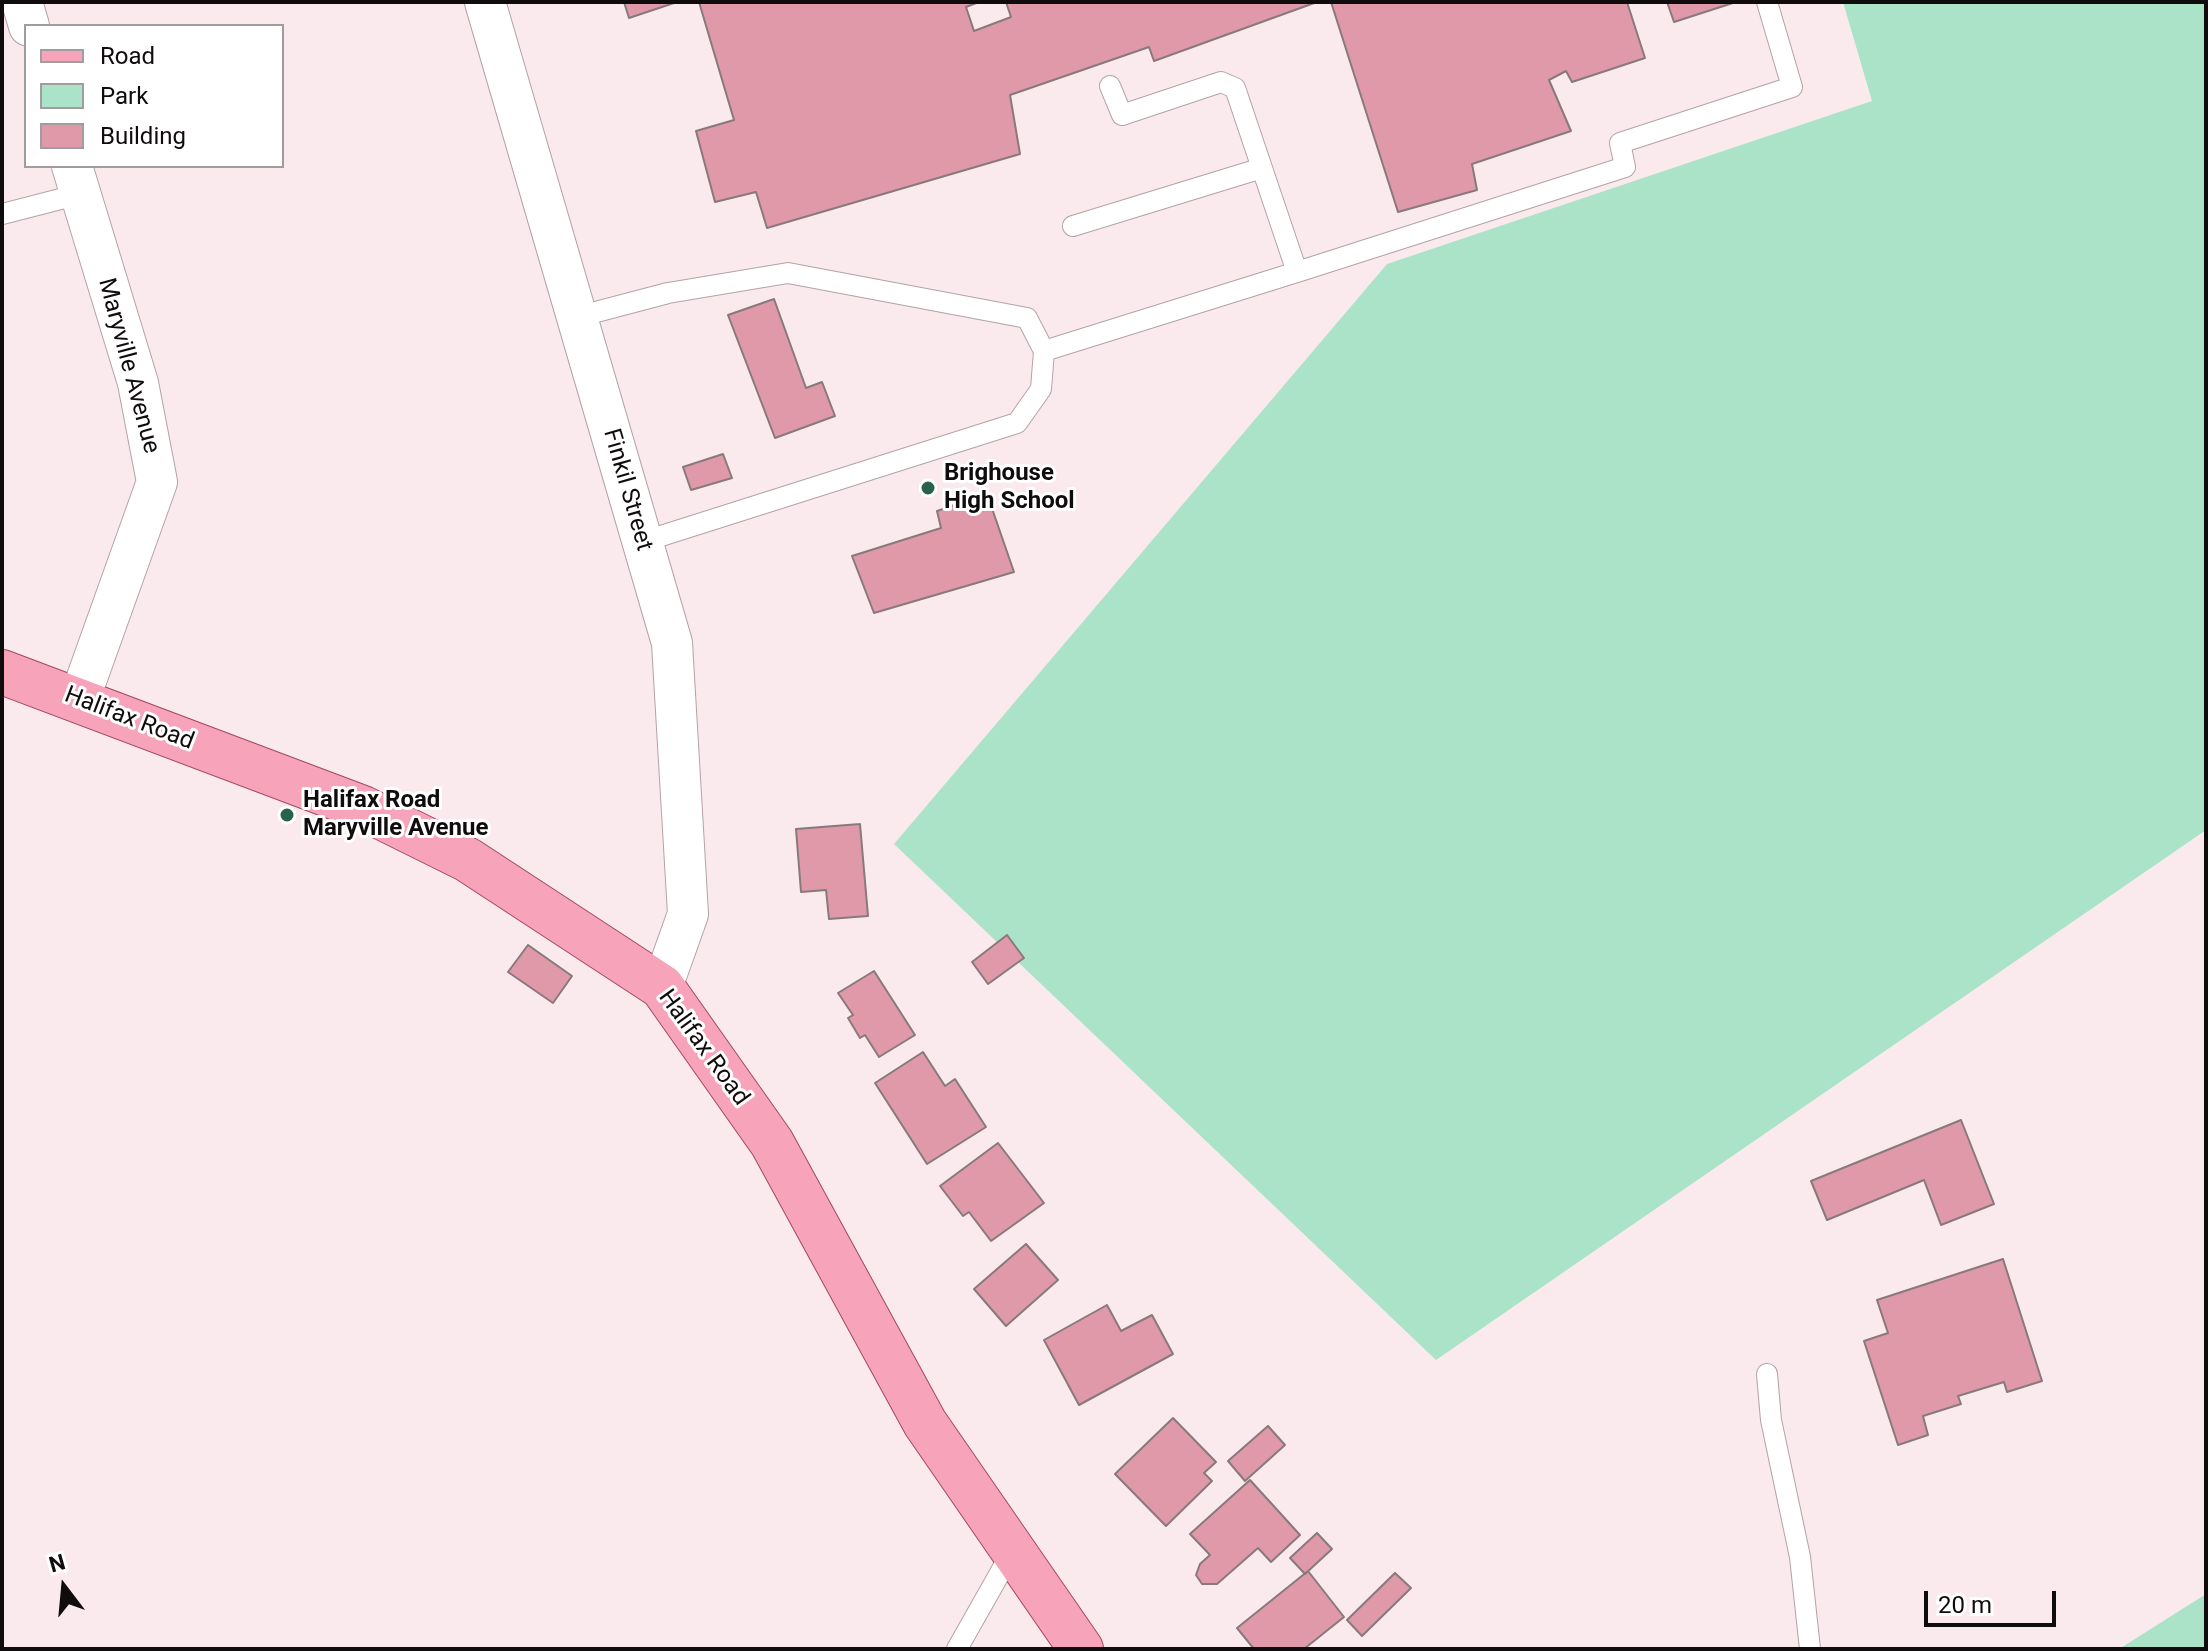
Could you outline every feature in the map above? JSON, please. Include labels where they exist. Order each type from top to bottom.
[{"type":"main road","name":"Halifax Road","points":[[2,672],[363,808],[468,860],[662,987],[772,1143],[925,1423],[1081,1649]]},
{"type":"street","points":[[22,2],[28,24]]},
{"type":"street","name":"Finkil Street","points":[[485,2],[672,643],[688,914],[662,987]]},
{"type":"street","name":"Maryville Avenue","points":[[76,180],[138,383],[157,482],[79,700]]},
{"type":"lane","points":[[1044,351],[1625,167],[1620,143],[1792,87],[1767,2]]},
{"type":"lane","points":[[1110,86],[1122,115],[1221,82],[1235,88],[1297,272]]},
{"type":"lane","points":[[1073,226],[1262,168]]},
{"type":"lane","points":[[2,214],[76,180]]},
{"type":"lane","points":[[577,317],[668,293],[788,273],[1027,318],[1044,351],[1041,389],[1017,423],[642,542]]},
{"type":"lane","points":[[1767,1374],[1771,1420],[1800,1557],[1810,1649]]},
{"type":"lane","points":[[957,1649],[1013,1550]]},
{"type":"green space","points":[[1843,2],[2206,2],[2206,830],[1436,1360],[894,844],[1387,264],[1872,101]]},
{"type":"green space","points":[[2206,1594],[2206,1649],[2119,1649]]},
{"type":"building","points":[[624,2],[677,2],[629,18]]},
{"type":"building","points":[[699,2],[979,2],[966,7],[974,31],[1011,17],[1006,2],[1317,2],[1154,61],[1149,47],[1010,95],[1020,154],[767,228],[756,192],[715,202],[696,131],[734,120]]},
{"type":"building","points":[[1331,2],[1627,2],[1645,58],[1572,82],[1566,71],[1549,80],[1571,131],[1472,164],[1477,190],[1398,212]]},
{"type":"building","points":[[1667,2],[1736,2],[1674,22]]},
{"type":"building","points":[[774,299],[806,388],[822,382],[835,416],[775,438],[728,315]]},
{"type":"building","points":[[723,454],[732,478],[691,490],[683,467]]},
{"type":"building","points":[[987,494],[1014,572],[874,613],[852,556],[941,528],[937,511]]},
{"type":"building","points":[[860,824],[868,916],[829,919],[826,890],[801,892],[796,829]]},
{"type":"building","points":[[1007,935],[1024,958],[988,984],[972,962]]},
{"type":"building","points":[[528,945],[572,976],[553,1003],[508,972]]},
{"type":"building","points":[[874,971],[915,1035],[879,1057],[865,1035],[860,1038],[848,1018],[853,1015],[838,993]]},
{"type":"building","points":[[923,1052],[945,1086],[955,1079],[986,1127],[927,1164],[875,1083]]},
{"type":"building","points":[[1961,1120],[1994,1204],[1941,1225],[1924,1180],[1827,1220],[1811,1181]]},
{"type":"building","points":[[998,1143],[1044,1203],[991,1241],[969,1212],[963,1216],[940,1186]]},
{"type":"building","points":[[1026,1244],[1058,1280],[1006,1326],[974,1289]]},
{"type":"building","points":[[2003,1259],[2042,1381],[2007,1392],[2004,1382],[1958,1396],[1961,1404],[1923,1416],[1928,1435],[1898,1445],[1864,1341],[1888,1333],[1877,1300]]},
{"type":"building","points":[[1107,1305],[1121,1331],[1152,1315],[1173,1354],[1079,1405],[1044,1340]]},
{"type":"building","points":[[1173,1418],[1216,1462],[1204,1473],[1212,1481],[1166,1526],[1115,1474]]},
{"type":"building","points":[[1268,1426],[1285,1445],[1245,1481],[1228,1461]]},
{"type":"building","points":[[1250,1480],[1300,1535],[1271,1562],[1258,1548],[1217,1584],[1202,1584],[1196,1575],[1200,1564],[1210,1555],[1190,1534]]},
{"type":"building","points":[[1317,1533],[1332,1549],[1305,1574],[1290,1558]]},
{"type":"building","points":[[1308,1571],[1344,1617],[1304,1649],[1254,1649],[1237,1628]]},
{"type":"building","points":[[1395,1573],[1411,1588],[1362,1636],[1347,1620]]},
{"type":"place","name":"Brighouse High School","points":[[928,488]]},
{"type":"place","name":"Halifax Road Maryville Avenue","points":[[287,815]]}]
